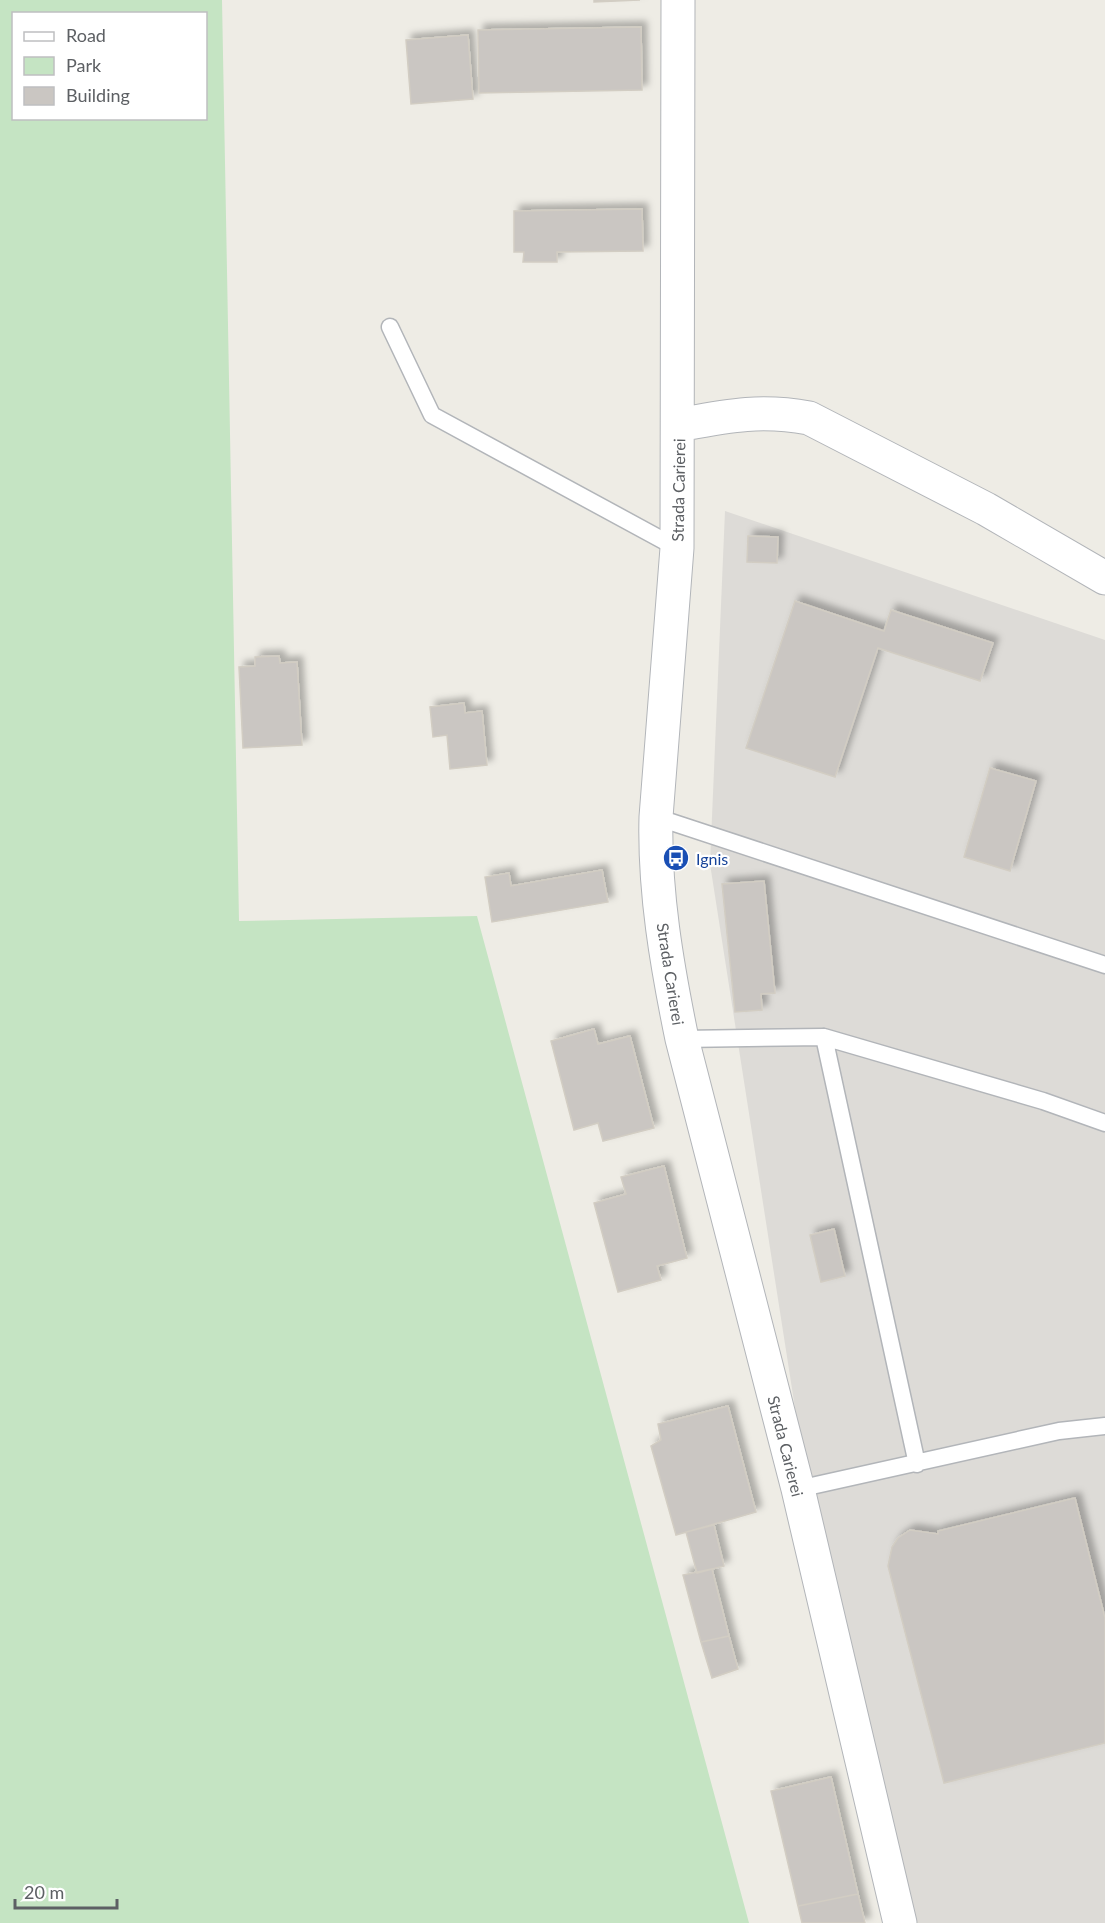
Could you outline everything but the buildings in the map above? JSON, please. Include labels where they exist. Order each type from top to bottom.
[{"type":"street","name":"Strada Carierei","points":[[678,0],[677,548],[656,817],[655,861],[671,985],[682,1040],[798,1489],[900,1923]]},
{"type":"street","points":[[678,425],[750,412],[779,413],[809,418],[986,508],[1105,578]]},
{"type":"lane","points":[[390,327],[432,415],[677,548]]},
{"type":"lane","points":[[656,817],[1105,965]]},
{"type":"lane","points":[[824,1037],[917,1464]]},
{"type":"lane","points":[[682,1040],[824,1037],[1043,1101],[1105,1124]]},
{"type":"lane","points":[[798,1489],[1059,1431],[1105,1426]]},
{"type":"shaded area","points":[[725,511],[1105,640],[1105,1923],[907,1923],[808,1491],[710,864]]},
{"type":"green space","points":[[0,0],[222,0],[239,921],[477,916],[749,1923],[0,1923]]},
{"type":"place","name":"Ignis","points":[[676,858]]}]
